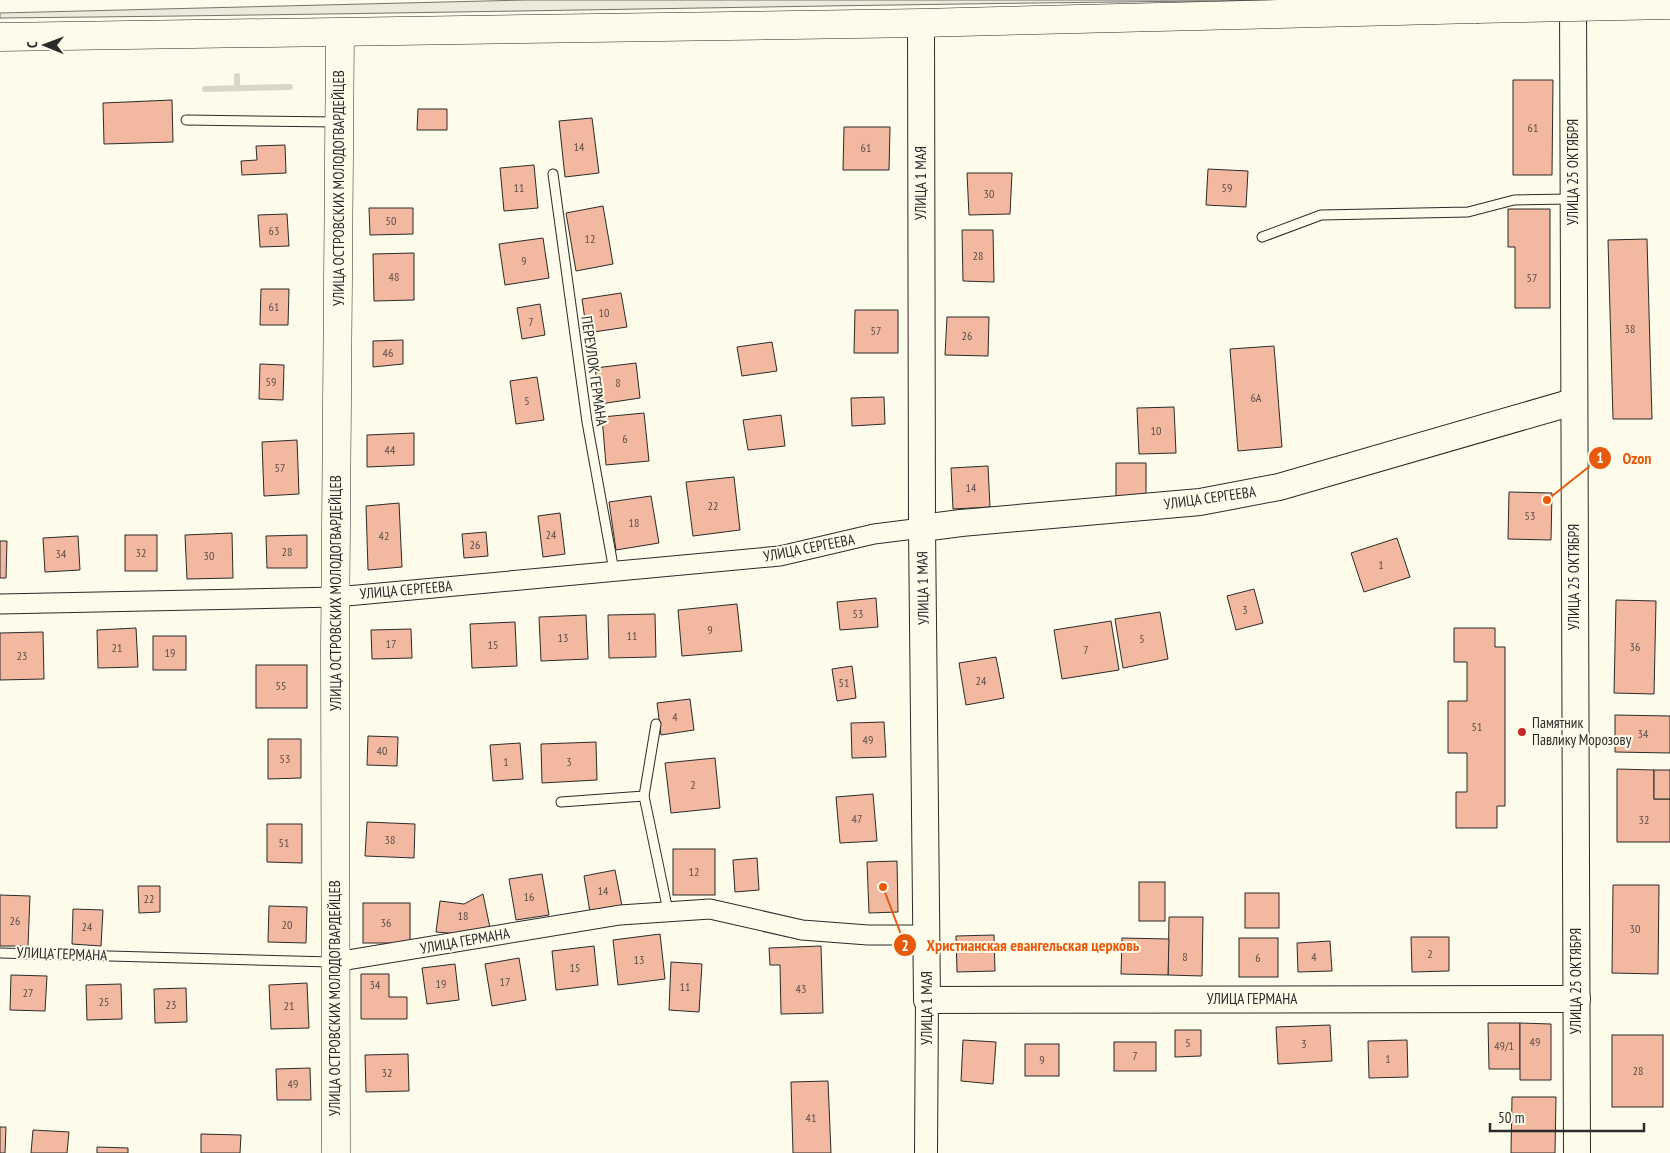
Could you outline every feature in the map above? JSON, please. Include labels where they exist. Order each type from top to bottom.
[{"type":"main road","name":"УЛИЦА 25 ОКТЯБРЯ","points":[[1573,0],[1577,1153]]},
{"type":"main road","points":[[0,38],[921,23],[1670,5]]},
{"type":"main road","name":"УЛИЦА 1 МАЯ","points":[[921,23],[922,528],[927,1000]]},
{"type":"main road","name":"УЛИЦА ОСТРОВСКИХ МОЛОДОГВАРДЕЙЦЕВ","points":[[336,1153],[336,597],[340,33]]},
{"type":"main road","name":"УЛИЦА СЕРГЕЕВА","points":[[922,528],[1200,502],[1279,487],[1573,402]]},
{"type":"main road","name":"УЛИЦА ГЕРМАНА","points":[[927,1000],[1577,998]]},
{"type":"street","name":"УЛИЦА СЕРГЕЕВА","points":[[0,604],[336,597],[780,556],[874,534],[922,528]]},
{"type":"street","name":"УЛИЦА ГЕРМАНА","points":[[335,962],[620,915],[710,909],[802,930],[868,935],[926,935]]},
{"type":"street","name":"УЛИЦА 1 МАЯ","points":[[926,1153],[927,1000]]},
{"type":"lane","points":[[186,120],[339,122]]},
{"type":"lane","name":"ПЕРЕУЛОК ГЕРМАНА","points":[[553,174],[587,422],[614,572]]},
{"type":"lane","points":[[1262,237],[1321,215],[1468,212],[1514,200],[1573,199]]},
{"type":"lane","points":[[656,724],[644,796],[668,911]]},
{"type":"lane","points":[[561,802],[644,796]]},
{"type":"lane","name":"УЛИЦА ГЕРМАНА","points":[[0,953],[335,962]]},
{"type":"shaded area","points":[[526,0],[1325,0],[0,18],[0,13]]},
{"type":"building","points":[[1513,80],[1553,80],[1552,175],[1513,175]]},
{"type":"building","points":[[172,100],[173,142],[104,144],[103,103]]},
{"type":"building","points":[[418,109],[447,109],[447,130],[417,130]]},
{"type":"building","points":[[592,118],[599,173],[565,177],[559,121]]},
{"type":"building","points":[[844,127],[890,127],[889,170],[843,170]]},
{"type":"building","points":[[285,145],[286,173],[242,175],[241,161],[257,160],[256,146]]},
{"type":"building","points":[[534,165],[538,208],[504,211],[500,168]]},
{"type":"building","points":[[1208,169],[1248,171],[1246,207],[1206,205]]},
{"type":"building","points":[[967,173],[1012,173],[1010,214],[969,215]]},
{"type":"building","points":[[603,206],[613,264],[576,271],[566,213]]},
{"type":"building","points":[[369,208],[413,208],[413,234],[370,235]]},
{"type":"building","points":[[1508,209],[1550,209],[1550,308],[1515,308],[1515,247],[1508,247]]},
{"type":"building","points":[[287,214],[289,246],[260,247],[258,215]]},
{"type":"building","points":[[962,230],[993,230],[994,282],[963,281]]},
{"type":"building","points":[[543,238],[549,278],[505,285],[499,244]]},
{"type":"building","points":[[1647,239],[1652,419],[1613,419],[1608,240]]},
{"type":"building","points":[[414,253],[414,300],[374,301],[373,254]]},
{"type":"building","points":[[261,289],[289,289],[288,325],[260,325]]},
{"type":"building","points":[[621,293],[627,327],[587,333],[582,299]]},
{"type":"building","points":[[540,304],[545,335],[522,339],[517,308]]},
{"type":"building","points":[[855,310],[898,310],[898,353],[854,353]]},
{"type":"building","points":[[947,317],[989,317],[988,356],[945,355]]},
{"type":"building","points":[[403,340],[403,364],[373,367],[373,341]]},
{"type":"building","points":[[772,342],[777,371],[742,376],[737,347]]},
{"type":"building","points":[[1274,346],[1282,447],[1238,451],[1230,349]]},
{"type":"building","points":[[636,363],[640,398],[600,404],[595,368]]},
{"type":"building","points":[[260,364],[284,365],[283,400],[259,399]]},
{"type":"building","points":[[537,377],[544,420],[516,424],[510,381]]},
{"type":"building","points":[[884,397],[885,424],[852,426],[851,398]]},
{"type":"building","points":[[1174,407],[1176,453],[1139,454],[1137,408]]},
{"type":"building","points":[[644,413],[649,461],[606,465],[602,417]]},
{"type":"building","points":[[781,415],[785,446],[748,450],[743,420]]},
{"type":"building","points":[[414,433],[414,465],[367,467],[367,435]]},
{"type":"building","points":[[297,440],[299,494],[264,496],[262,442]]},
{"type":"building","points":[[1116,463],[1146,463],[1146,496],[1116,497]]},
{"type":"building","points":[[988,466],[990,507],[953,509],[951,468]]},
{"type":"building","points":[[734,477],[740,530],[693,536],[686,482]]},
{"type":"building","points":[[1509,492],[1552,493],[1551,540],[1508,539]]},
{"type":"building","points":[[651,496],[659,543],[616,550],[609,502]]},
{"type":"building","points":[[399,503],[402,567],[368,570],[366,506]]},
{"type":"building","points":[[560,513],[565,554],[543,557],[538,516]]},
{"type":"building","points":[[486,532],[488,556],[464,558],[462,534]]},
{"type":"building","points":[[232,533],[233,578],[187,579],[185,535]]},
{"type":"building","points":[[125,535],[157,535],[157,571],[125,571]]},
{"type":"building","points":[[307,535],[307,568],[267,568],[266,536]]},
{"type":"building","points":[[78,536],[80,570],[45,572],[43,538]]},
{"type":"building","points":[[1397,538],[1410,577],[1364,592],[1351,553]]},
{"type":"building","points":[[0,541],[7,541],[6,578],[0,578]]},
{"type":"building","points":[[1254,589],[1263,623],[1236,630],[1227,596]]},
{"type":"building","points":[[876,598],[878,627],[840,630],[837,602]]},
{"type":"building","points":[[1616,600],[1656,601],[1654,694],[1614,693]]},
{"type":"building","points":[[737,604],[742,651],[682,656],[678,610]]},
{"type":"building","points":[[1160,612],[1168,659],[1123,668],[1115,619]]},
{"type":"building","points":[[655,614],[656,657],[609,658],[608,615]]},
{"type":"building","points":[[586,615],[588,659],[541,661],[539,617]]},
{"type":"building","points":[[1111,621],[1119,670],[1062,679],[1054,630]]},
{"type":"building","points":[[515,622],[517,666],[472,668],[470,624]]},
{"type":"building","points":[[136,628],[138,667],[98,668],[97,630]]},
{"type":"building","points":[[1454,628],[1495,628],[1495,647],[1505,647],[1505,806],[1497,806],[1497,828],[1456,828],[1456,792],[1467,792],[1467,753],[1448,753],[1448,701],[1467,701],[1467,662],[1454,662]]},
{"type":"building","points":[[411,629],[412,658],[372,659],[371,630]]},
{"type":"building","points":[[43,632],[44,679],[0,680],[0,633]]},
{"type":"building","points":[[153,636],[186,636],[186,670],[153,670]]},
{"type":"building","points":[[996,657],[1004,698],[966,705],[959,663]]},
{"type":"building","points":[[256,665],[307,665],[307,708],[256,708]]},
{"type":"building","points":[[852,666],[856,698],[837,701],[832,669]]},
{"type":"building","points":[[690,699],[694,730],[661,735],[657,703]]},
{"type":"building","points":[[1615,715],[1670,716],[1670,753],[1615,752]]},
{"type":"building","points":[[884,722],[886,757],[852,758],[851,723]]},
{"type":"building","points":[[368,736],[398,737],[397,766],[367,765]]},
{"type":"building","points":[[268,739],[301,739],[301,778],[268,779]]},
{"type":"building","points":[[596,742],[597,780],[542,783],[541,744]]},
{"type":"building","points":[[520,743],[523,779],[493,781],[490,745]]},
{"type":"building","points":[[715,758],[720,808],[671,813],[665,763]]},
{"type":"building","points":[[1617,769],[1654,770],[1654,799],[1670,799],[1670,842],[1617,842]]},
{"type":"building","points":[[1654,770],[1670,770],[1670,799],[1654,799]]},
{"type":"building","points":[[873,794],[877,841],[840,843],[836,797]]},
{"type":"building","points":[[367,822],[415,824],[414,858],[365,856]]},
{"type":"building","points":[[267,824],[302,824],[302,863],[267,862]]},
{"type":"building","points":[[673,849],[715,849],[715,895],[673,895]]},
{"type":"building","points":[[757,858],[759,890],[735,892],[733,860]]},
{"type":"building","points":[[897,861],[898,912],[869,913],[867,862]]},
{"type":"building","points":[[615,870],[622,906],[590,912],[584,876]]},
{"type":"building","points":[[542,874],[549,915],[516,920],[509,879]]},
{"type":"building","points":[[1139,882],[1165,882],[1165,921],[1139,921]]},
{"type":"building","points":[[1613,885],[1659,885],[1658,974],[1612,973]]},
{"type":"building","points":[[138,886],[160,886],[160,912],[139,913]]},
{"type":"building","points":[[1245,893],[1279,893],[1279,928],[1245,928]]},
{"type":"building","points":[[483,894],[490,928],[460,934],[436,932],[440,901],[464,904]]},
{"type":"building","points":[[0,895],[30,896],[28,946],[0,946]]},
{"type":"building","points":[[363,903],[410,903],[410,943],[363,943]]},
{"type":"building","points":[[269,906],[307,907],[306,943],[268,942]]},
{"type":"building","points":[[73,909],[103,910],[101,946],[72,944]]},
{"type":"building","points":[[1169,917],[1203,917],[1202,976],[1168,975]]},
{"type":"building","points":[[660,934],[665,979],[618,985],[613,940]]},
{"type":"building","points":[[994,935],[995,971],[957,972],[956,936]]},
{"type":"building","points":[[1411,937],[1449,937],[1449,971],[1412,972]]},
{"type":"building","points":[[1122,938],[1169,939],[1168,975],[1121,974]]},
{"type":"building","points":[[1239,938],[1278,938],[1278,977],[1239,977]]},
{"type":"building","points":[[1330,941],[1332,971],[1298,972],[1297,943]]},
{"type":"building","points":[[594,946],[598,985],[556,990],[552,951]]},
{"type":"building","points":[[821,946],[823,1013],[781,1014],[780,965],[770,965],[769,948]]},
{"type":"building","points":[[519,958],[526,1000],[492,1006],[485,964]]},
{"type":"building","points":[[671,962],[702,964],[699,1012],[669,1010]]},
{"type":"building","points":[[455,964],[459,1000],[427,1004],[422,968]]},
{"type":"building","points":[[361,974],[389,974],[389,997],[407,997],[407,1019],[361,1019]]},
{"type":"building","points":[[11,975],[47,976],[45,1011],[10,1010]]},
{"type":"building","points":[[307,983],[309,1028],[271,1029],[269,985]]},
{"type":"building","points":[[121,984],[122,1019],[87,1020],[86,985]]},
{"type":"building","points":[[186,988],[187,1022],[155,1023],[154,989]]},
{"type":"building","points":[[1488,1023],[1520,1023],[1520,1069],[1489,1069]]},
{"type":"building","points":[[1520,1023],[1551,1024],[1551,1080],[1520,1080]]},
{"type":"building","points":[[1330,1025],[1332,1061],[1278,1064],[1276,1027]]},
{"type":"building","points":[[1175,1030],[1201,1030],[1201,1056],[1175,1057]]},
{"type":"building","points":[[1612,1035],[1663,1035],[1663,1107],[1612,1107]]},
{"type":"building","points":[[963,1040],[996,1042],[993,1084],[961,1081]]},
{"type":"building","points":[[1407,1040],[1408,1077],[1369,1078],[1368,1041]]},
{"type":"building","points":[[1114,1042],[1156,1042],[1156,1071],[1114,1071]]},
{"type":"building","points":[[1025,1044],[1059,1044],[1059,1076],[1025,1076]]},
{"type":"building","points":[[408,1054],[409,1091],[366,1092],[365,1055]]},
{"type":"building","points":[[310,1068],[311,1100],[277,1100],[276,1069]]},
{"type":"building","points":[[828,1081],[831,1153],[793,1153],[791,1082]]},
{"type":"building","points":[[1512,1097],[1556,1097],[1555,1153],[1511,1153]]},
{"type":"building","points":[[0,1127],[6,1127],[5,1153],[0,1153]]},
{"type":"building","points":[[33,1130],[69,1132],[67,1153],[31,1153]]},
{"type":"building","points":[[201,1134],[241,1135],[240,1153],[201,1153]]},
{"type":"building","points":[[97,1147],[128,1148],[128,1153],[97,1153]]},
{"type":"waterway","points":[[237,76],[237,88]]},
{"type":"waterway","points":[[205,89],[290,87]]},
{"type":"place","name":"Ozon","points":[[1547,500]]},
{"type":"place","name":"Памятник Павлику Морозову","points":[[1522,732]]},
{"type":"place","name":"Христианская евангельская церковь","points":[[883,887]]}]
